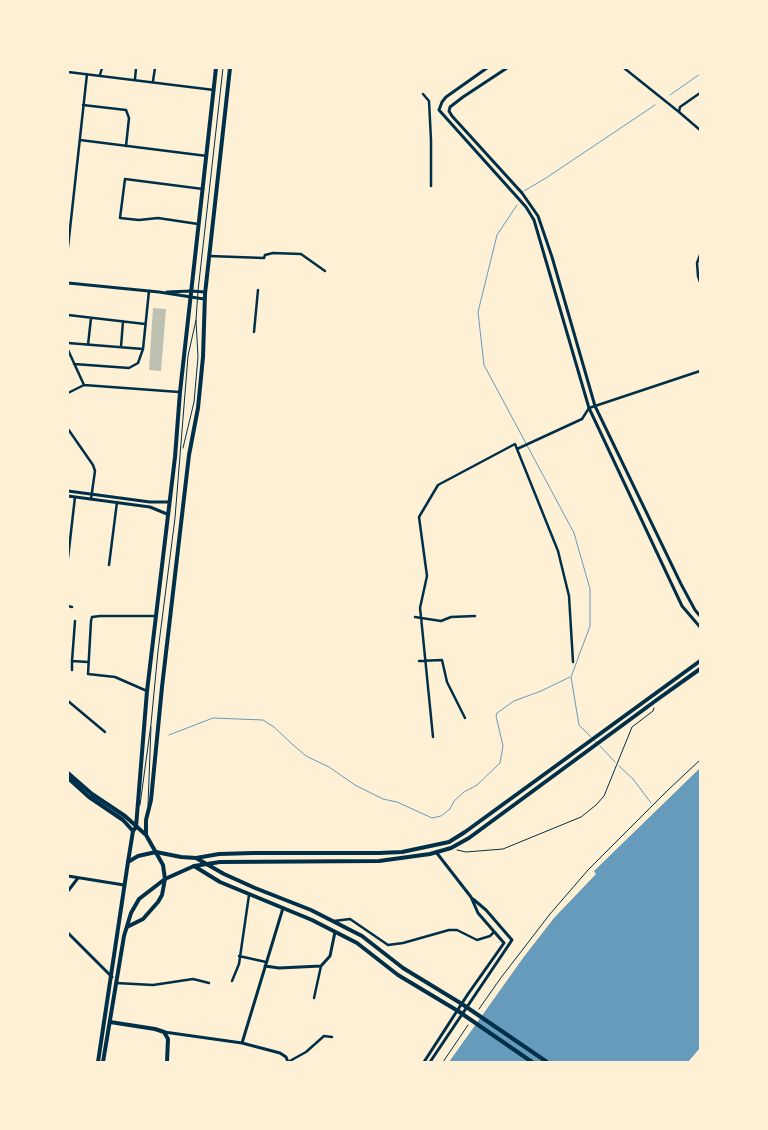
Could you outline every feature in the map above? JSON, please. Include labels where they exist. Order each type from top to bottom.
[{"type":"main road","points":[[98,1062],[112,977],[114,948],[137,815],[147,691],[175,457],[180,392],[216,68]]},
{"type":"main road","points":[[146,835],[189,455],[198,408],[203,356],[204,299],[230,68]]},
{"type":"main road","points":[[128,862],[138,856],[156,852],[196,858],[219,854],[253,853],[402,852],[449,842],[700,661]]},
{"type":"main road","points":[[104,1062],[126,927],[139,899],[165,880],[194,866],[208,863],[379,861],[451,848],[469,838],[700,669]]},
{"type":"main road","points":[[68,772],[92,794],[125,816],[135,829]]},
{"type":"main road","points":[[68,778],[90,798],[146,835],[163,865],[165,880],[162,895],[158,902],[143,919],[126,927]]},
{"type":"main road","points":[[434,846],[436,852]]},
{"type":"main road","points":[[196,858],[208,863],[224,874],[311,910],[362,936],[403,968],[462,1004],[547,1062]]},
{"type":"main road","points":[[194,866],[220,882],[357,943],[398,975],[458,1011],[532,1062]]},
{"type":"main road","points":[[110,1022],[164,1032],[168,1039],[167,1062]]},
{"type":"street","points":[[100,75],[102,68]]},
{"type":"street","points":[[135,79],[136,68]]},
{"type":"street","points":[[153,82],[155,68]]},
{"type":"street","points":[[439,110],[446,97],[487,68]]},
{"type":"street","points":[[449,112],[450,107],[463,96],[507,68]]},
{"type":"street","points":[[624,68],[700,130]]},
{"type":"street","points":[[68,72],[214,90]]},
{"type":"street","points":[[68,247],[87,74]]},
{"type":"street","points":[[679,112],[680,107],[700,93]]},
{"type":"street","points":[[423,94],[429,101],[431,186]]},
{"type":"street","points":[[84,105],[126,110],[129,118],[126,146]]},
{"type":"street","points":[[439,110],[449,112],[522,193],[538,216],[552,257],[595,406],[681,584],[700,616]]},
{"type":"street","points":[[439,110],[517,197],[534,220],[589,408],[682,606],[700,627]]},
{"type":"street","points":[[80,140],[207,156]]},
{"type":"street","points":[[198,224],[158,218],[139,220],[120,218],[125,180],[203,189]]},
{"type":"street","points":[[517,197],[522,193]]},
{"type":"street","points":[[209,256],[264,258],[265,255],[273,253],[301,254],[325,271]]},
{"type":"street","points":[[700,255],[696,263],[700,282]]},
{"type":"street","points":[[68,284],[159,292],[204,299]]},
{"type":"street","points":[[254,332],[258,290]]},
{"type":"street","points":[[74,364],[129,368],[138,363],[143,349],[149,291]]},
{"type":"street","points":[[159,292],[205,292]]},
{"type":"street","points":[[68,315],[146,324]]},
{"type":"street","points":[[88,345],[91,318]]},
{"type":"street","points":[[121,347],[123,321]]},
{"type":"street","points":[[68,343],[143,349]]},
{"type":"street","points":[[68,350],[84,385]]},
{"type":"street","points":[[516,448],[582,419],[589,408],[700,371]]},
{"type":"street","points":[[68,393],[84,385],[180,392]]},
{"type":"street","points":[[68,429],[94,465],[92,496]]},
{"type":"street","points":[[433,736],[420,617],[420,608],[427,576],[419,517],[438,485],[515,444],[558,551],[569,596],[573,662]]},
{"type":"street","points":[[68,491],[150,507],[167,514]]},
{"type":"street","points":[[68,496],[169,502]]},
{"type":"street","points":[[68,558],[75,497]]},
{"type":"street","points":[[109,565],[117,502]]},
{"type":"street","points":[[68,606],[72,607]]},
{"type":"street","points":[[147,691],[115,677],[90,675],[88,672],[88,662],[92,617],[156,616]]},
{"type":"street","points":[[415,617],[442,621],[451,617],[475,616]]},
{"type":"street","points":[[72,670],[75,621]]},
{"type":"street","points":[[419,661],[442,660],[446,682],[465,718]]},
{"type":"street","points":[[72,661],[88,662]]},
{"type":"street","points":[[68,702],[105,732]]},
{"type":"street","points":[[430,1062],[512,940],[486,910],[471,897],[436,852]]},
{"type":"street","points":[[68,876],[124,885]]},
{"type":"street","points":[[68,891],[78,878]]},
{"type":"street","points":[[232,981],[240,956],[249,895]]},
{"type":"street","points":[[424,1062],[468,994],[504,944],[478,913],[471,897]]},
{"type":"street","points":[[242,1043],[282,908]]},
{"type":"street","points":[[333,921],[350,919],[388,945],[403,943],[449,930],[457,930],[477,940],[490,936],[494,932]]},
{"type":"street","points":[[314,998],[321,966],[330,956],[335,932]]},
{"type":"street","points":[[68,934],[112,977]]},
{"type":"street","points":[[240,956],[266,962]]},
{"type":"street","points":[[265,966],[321,966]]},
{"type":"street","points":[[116,983],[153,985],[193,979],[209,983]]},
{"type":"street","points":[[164,1032],[242,1043],[280,1053],[288,1062],[306,1052],[324,1036],[332,1036]]},
{"type":"lane","points":[[182,451],[194,402],[198,357],[197,298],[223,68]]},
{"type":"lane","points":[[137,815],[142,797],[158,650],[173,537],[182,451],[188,356],[196,320]]},
{"type":"lane","points":[[148,811],[151,724]]},
{"type":"path","points":[[451,848],[466,852],[503,849],[581,817],[596,806],[604,796],[632,727],[653,711],[658,698]]},
{"type":"path","points":[[475,1016],[550,914],[588,870],[700,760]]},
{"type":"path","points":[[444,1062],[470,1023]]},
{"type":"water","points":[[700,768],[700,1048],[688,1062],[449,1062],[523,958],[554,918],[596,874],[594,871]]},
{"type":"building","points":[[153,308],[166,309],[161,371],[149,370]]},
{"type":"waterway","points":[[670,95],[700,74]]},
{"type":"waterway","points":[[524,191],[655,105]]},
{"type":"waterway","points":[[517,205],[497,235],[478,312],[484,365],[574,533],[590,589],[590,626],[571,677],[579,725],[591,737]]},
{"type":"waterway","points":[[169,735],[213,718],[263,720],[274,727],[306,756],[329,767],[355,785],[383,799],[397,802],[432,818],[441,816],[450,809],[454,801],[464,792],[477,785],[500,763],[503,746],[496,716],[497,713],[514,701],[570,677]]},
{"type":"waterway","points":[[600,746],[615,762]]},
{"type":"waterway","points":[[619,766],[633,779],[651,803]]}]
